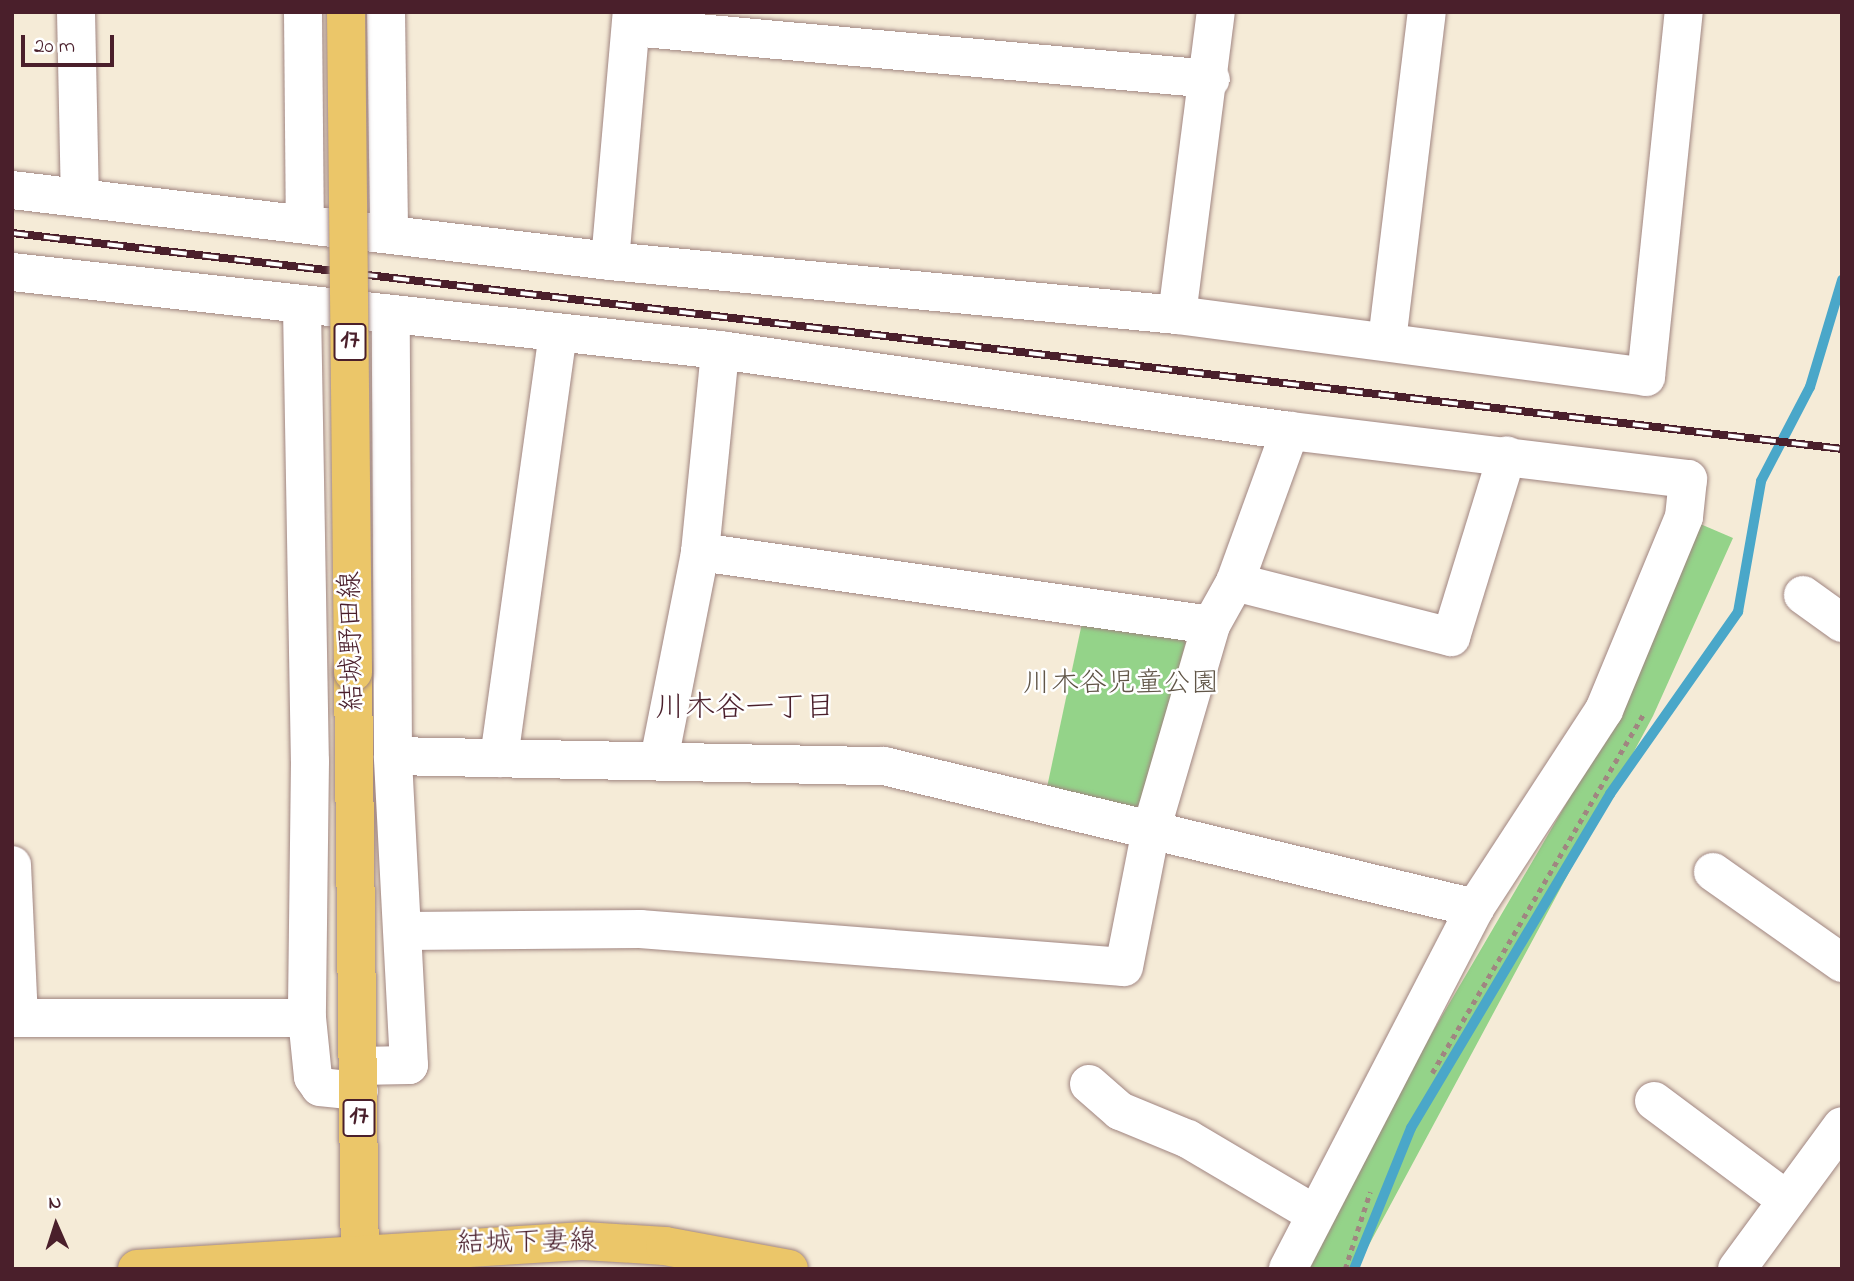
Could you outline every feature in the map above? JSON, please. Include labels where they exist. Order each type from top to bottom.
[{"type":"main road","name":"結城野田線","points":[[346,12],[360,1259]]},
{"type":"main road","name":"結城下妻線","points":[[137,1269],[360,1259],[584,1241],[665,1246],[789,1269]]},
{"type":"street","points":[[76,12],[80,198]]},
{"type":"street","points":[[303,12],[305,223]]},
{"type":"street","points":[[386,12],[389,233]]},
{"type":"street","points":[[1177,315],[1211,79],[1216,12]]},
{"type":"street","points":[[1387,341],[1427,12]]},
{"type":"street","points":[[12,190],[610,261],[1177,315],[1646,377],[1684,12]]},
{"type":"street","points":[[610,261],[632,20],[1211,79]]},
{"type":"street","points":[[12,272],[391,318],[720,350],[1290,431],[1688,479],[1684,517],[1604,710],[1475,908],[1313,1213],[1288,1269]]},
{"type":"street","points":[[302,307],[310,761],[307,1018],[313,1077],[320,1087],[409,1065],[393,756],[391,318]]},
{"type":"street","points":[[499,758],[558,334]]},
{"type":"street","points":[[659,761],[700,552],[720,350]]},
{"type":"street","points":[[404,931],[640,929],[1124,967],[1150,834],[1210,625],[1235,582],[1290,431]]},
{"type":"street","points":[[1235,582],[1451,637],[1507,456]]},
{"type":"street","points":[[700,552],[1210,625]]},
{"type":"street","points":[[1803,595],[1842,623]]},
{"type":"street","points":[[393,756],[884,766],[1150,834],[1475,908]]},
{"type":"street","points":[[12,865],[16,1018],[307,1018]]},
{"type":"street","points":[[1713,872],[1842,963]]},
{"type":"street","points":[[1089,1084],[1120,1111],[1188,1139],[1313,1213]]},
{"type":"street","points":[[1654,1101],[1787,1200]]},
{"type":"street","points":[[1737,1269],[1842,1126]]},
{"type":"path","points":[[1425,1086],[1530,900],[1635,736],[1649,697]]},
{"type":"path","points":[[1345,1269],[1377,1179]]},
{"type":"green space","points":[[1684,517],[1733,538],[1653,716],[1356,1269],[1294,1269],[1577,785]]},
{"type":"green space","name":"川木谷児童公園","points":[[1082,623],[1188,633],[1141,815],[1046,792]]},
{"type":"waterway","points":[[1354,1269],[1411,1128],[1610,794],[1738,612],[1761,481],[1810,387],[1842,280]]},
{"type":"railway","points":[[12,233],[1842,449]]},
{"type":"district","name":"川木谷一丁目","points":[[745,709]]}]
